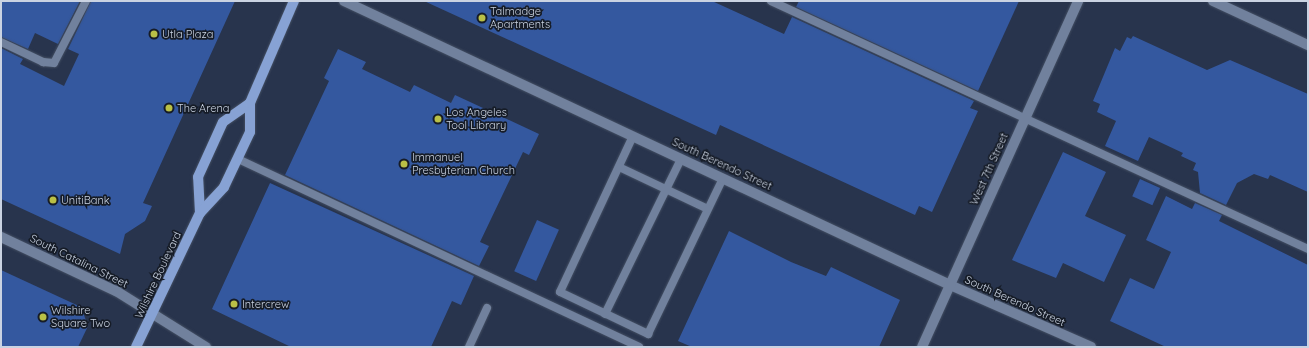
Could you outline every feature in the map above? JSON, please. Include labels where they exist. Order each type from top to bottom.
[{"type":"main road","name":"Wilshire Boulevard","points":[[136,347],[154,314],[200,213],[224,187],[238,159],[250,132],[250,103],[294,1]]},
{"type":"main road","name":"Wilshire Boulevard","points":[[200,213],[198,176],[223,122],[250,103]]},
{"type":"street","name":"South Berendo Street","points":[[344,1],[950,285],[1091,347]]},
{"type":"street","name":"West 7th Street","points":[[922,347],[1078,1]]},
{"type":"street","points":[[1213,1],[1308,45]]},
{"type":"street","name":"South Catalina Street","points":[[1,238],[116,291],[206,347]]},
{"type":"lane","points":[[1,42],[43,62],[54,63],[86,1]]},
{"type":"lane","points":[[771,1],[1308,250]]},
{"type":"lane","points":[[633,136],[560,292],[605,314],[648,334],[723,178]]},
{"type":"lane","points":[[238,159],[639,347]]},
{"type":"lane","points":[[605,314],[681,159]]},
{"type":"lane","points":[[619,167],[708,209]]},
{"type":"lane","points":[[468,347],[487,308]]},
{"type":"building","points":[[1,1],[80,1],[58,44],[35,33],[28,49],[1,37]]},
{"type":"building","points":[[91,1],[235,1],[143,203],[152,206],[145,221],[125,234],[120,254],[1,199],[1,48],[23,59],[20,64],[64,86],[79,54],[68,49]]},
{"type":"building","points":[[424,1],[712,1],[784,34],[792,17],[974,101],[970,108],[978,111],[932,212],[919,206],[915,215],[720,125],[716,135]]},
{"type":"building","points":[[799,1],[1019,1],[978,91],[796,7]]},
{"type":"building","points":[[1133,36],[1207,70],[1230,60],[1308,94],[1308,192],[1270,175],[1268,179],[1254,174],[1237,183],[1226,205],[1200,193],[1198,172],[1193,170],[1196,163],[1181,156],[1183,153],[1149,137],[1138,161],[1105,146],[1116,121],[1097,112],[1100,104],[1093,101],[1115,48],[1120,51],[1127,37],[1131,39]]},
{"type":"building","name":"Immanuel Presbyterian Church","points":[[338,49],[366,62],[362,69],[410,92],[414,85],[451,103],[455,95],[539,134],[529,155],[523,152],[480,242],[489,246],[479,266],[285,175],[329,81],[324,78]]},
{"type":"building","points":[[1063,152],[1106,172],[1085,216],[1126,235],[1104,282],[1063,263],[1056,278],[1012,260]]},
{"type":"building","points":[[1140,179],[1160,188],[1152,205],[1132,196]]},
{"type":"building","points":[[270,183],[474,276],[461,305],[452,301],[431,347],[291,347],[212,309]]},
{"type":"building","points":[[1166,196],[1192,209],[1195,203],[1222,215],[1219,221],[1308,265],[1308,347],[1166,347],[1110,321],[1130,278],[1154,289],[1171,252],[1146,240]]},
{"type":"building","points":[[537,220],[559,230],[536,281],[514,271]]},
{"type":"building","points":[[729,231],[791,262],[826,276],[831,267],[900,300],[879,347],[692,347],[678,341]]},
{"type":"building","name":"Wilshire Square Two","points":[[1,270],[81,307],[88,326],[78,347],[1,347]]},
{"type":"place","name":"Talmadge Apartments","points":[[482,18]]},
{"type":"place","name":"Utla Plaza","points":[[154,34]]},
{"type":"place","name":"The Arena","points":[[169,108]]},
{"type":"place","name":"Los Angeles Tool Library","points":[[438,119]]},
{"type":"place","name":"Immanuel Presbyterian Church","points":[[404,164]]},
{"type":"place","name":"UnitiBank","points":[[53,200]]},
{"type":"place","name":"Intercrew","points":[[234,304]]},
{"type":"place","name":"Wilshire Square Two","points":[[43,317]]}]
